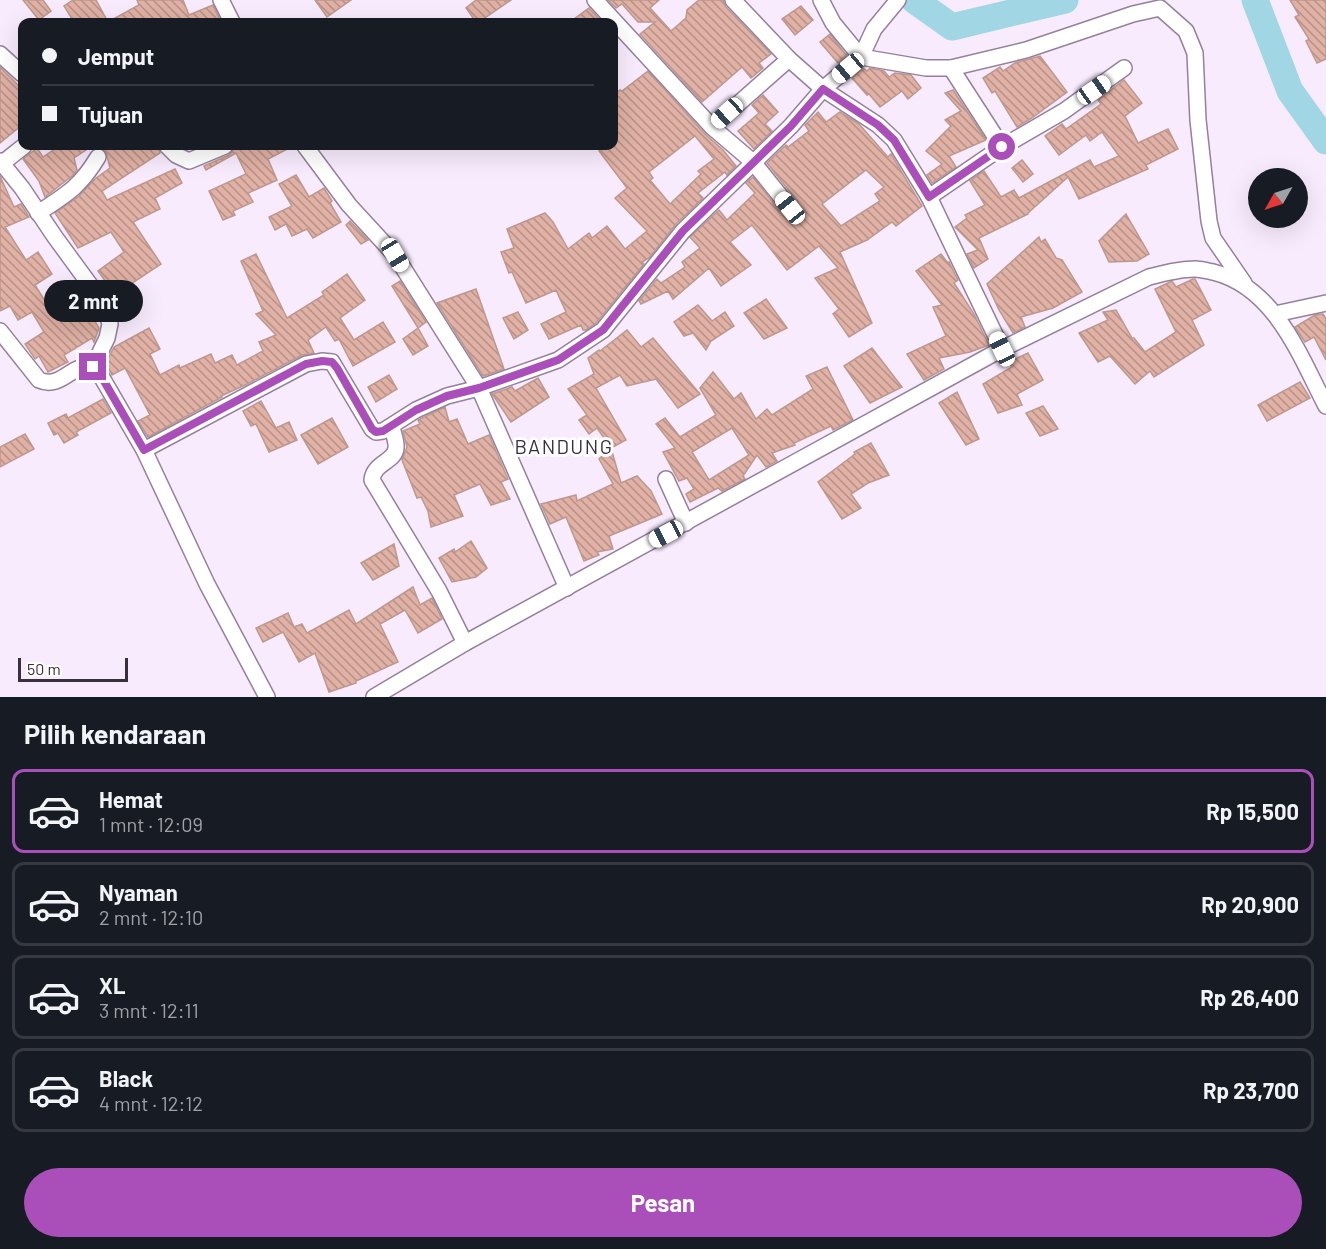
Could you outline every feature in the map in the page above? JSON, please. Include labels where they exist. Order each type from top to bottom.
[{"type":"street","points":[[221,0],[230,18]]},
{"type":"street","points":[[595,0],[612,18]]},
{"type":"street","points":[[733,0],[789,59],[823,89],[878,125],[894,140],[929,197],[1002,349]]},
{"type":"street","points":[[821,0],[833,23],[861,57],[926,68],[951,68],[1026,50],[1133,14],[1160,8],[1186,31],[1195,53],[1198,120],[1209,221],[1213,238],[1247,288]]},
{"type":"street","points":[[144,450],[306,364],[332,362],[372,429],[380,432],[392,427],[416,410],[447,396],[479,388],[558,360],[603,330],[683,231],[791,126],[823,89],[861,57],[874,29],[898,0]]},
{"type":"street","points":[[618,25],[712,127],[753,162],[790,208]]},
{"type":"street","points":[[0,54],[18,70]]},
{"type":"street","points":[[712,127],[789,59]]},
{"type":"street","points":[[951,68],[1002,147]]},
{"type":"street","points":[[929,197],[1002,147],[1064,111],[1124,68]]},
{"type":"street","points":[[19,150],[1,163],[104,304],[110,324],[109,331],[93,367]]},
{"type":"street","points":[[171,150],[176,155],[189,160],[215,150]]},
{"type":"street","points":[[308,150],[350,205],[395,255],[479,388],[567,588]]},
{"type":"street","points":[[39,213],[75,189],[98,157]]},
{"type":"street","points":[[374,697],[465,643],[1002,349],[1157,275],[1197,268],[1225,275],[1247,288],[1275,314],[1326,406]]},
{"type":"street","points":[[1275,314],[1326,303]]},
{"type":"street","points":[[0,331],[39,380],[47,384],[87,365],[93,367],[101,376],[144,450],[207,584],[267,697]]},
{"type":"street","points":[[392,427],[397,447],[395,452],[375,470],[372,480],[439,591],[465,643]]},
{"type":"street","points":[[666,479],[686,523]]},
{"type":"building","points":[[23,0],[43,0],[51,11],[42,18],[37,18]]},
{"type":"building","points":[[73,0],[96,0],[106,18],[72,18],[64,6]]},
{"type":"building","points":[[137,0],[183,0],[189,15],[213,5],[219,18],[115,18],[139,5]]},
{"type":"building","points":[[315,0],[351,0],[327,17]]},
{"type":"building","points":[[476,0],[511,0],[485,18],[473,18],[466,8]]},
{"type":"building","points":[[608,0],[659,0],[650,8],[671,31],[686,18],[687,10],[699,0],[723,0],[726,7],[771,54],[759,63],[763,68],[751,78],[742,67],[702,102],[640,34],[655,22],[638,22],[622,4],[616,8]]},
{"type":"building","points":[[1290,0],[1326,0],[1326,59],[1317,63],[1306,41],[1309,39],[1295,17],[1299,15]]},
{"type":"building","points":[[801,6],[813,20],[795,35],[782,19]]},
{"type":"building","points":[[589,8],[598,18],[575,18]]},
{"type":"building","points":[[830,34],[847,56],[838,63],[820,42]]},
{"type":"building","points":[[1040,56],[1067,92],[1017,127],[995,91],[992,93],[983,78],[1000,67],[1003,71],[1015,63]]},
{"type":"building","points":[[0,67],[18,85],[18,128],[0,143]]},
{"type":"building","points":[[863,68],[867,71],[870,68],[884,71],[889,77],[895,73],[911,75],[921,88],[908,99],[902,91],[880,107],[852,78]]},
{"type":"building","points":[[648,71],[736,166],[727,175],[725,172],[698,193],[703,198],[676,224],[649,258],[642,262],[644,264],[596,323],[586,330],[583,330],[581,325],[549,339],[541,324],[566,312],[556,290],[526,303],[512,272],[509,273],[501,252],[514,248],[507,229],[545,213],[553,222],[568,249],[589,233],[592,238],[607,226],[625,249],[647,231],[615,198],[627,188],[599,151],[618,150],[618,92],[622,91]],"holes":[[[695,136],[714,159],[698,171],[701,174],[670,204],[650,180],[653,178],[649,172]]]},
{"type":"building","points":[[1124,80],[1142,103],[1125,116],[1138,143],[1168,129],[1178,149],[1146,165],[1148,169],[1079,199],[1068,177],[1028,214],[979,238],[988,259],[974,268],[967,254],[978,250],[955,227],[967,218],[965,215],[985,205],[970,181],[984,171],[1001,197],[1014,190],[1019,198],[1090,160],[1094,167],[1119,156],[1102,132],[1090,141],[1086,135],[1059,155],[1045,136],[1062,124],[1066,129],[1101,104],[1098,100]]},
{"type":"building","points":[[953,90],[986,140],[949,156],[956,167],[932,183],[927,175],[942,164],[926,151],[951,126],[945,120],[961,111],[945,93]]},
{"type":"building","points":[[763,95],[778,112],[765,124],[772,131],[754,149],[738,131],[759,113],[752,105]]},
{"type":"building","points":[[818,112],[826,122],[840,112],[859,124],[888,157],[891,154],[922,206],[896,226],[892,222],[867,240],[840,252],[872,323],[849,337],[833,314],[839,309],[815,278],[838,268],[819,246],[787,270],[752,225],[730,242],[751,265],[721,286],[709,268],[673,299],[668,291],[641,304],[639,301],[657,279],[661,283],[685,267],[682,262],[700,248],[690,237],[719,210],[727,220],[755,193],[746,183],[753,177],[783,215],[791,218],[797,215],[798,202],[767,163],[786,145],[788,147],[809,131],[805,125]],"holes":[[[866,170],[884,187],[875,194],[880,201],[841,226],[822,204]]]},
{"type":"building","points":[[34,150],[38,150],[43,157],[53,150],[86,150],[74,158],[77,170],[72,176],[45,197],[39,181],[23,159]]},
{"type":"building","points":[[103,150],[159,150],[160,153],[102,191],[107,200],[175,169],[182,183],[155,198],[160,209],[133,222],[161,264],[131,284],[134,288],[118,299],[98,271],[124,252],[111,232],[78,248],[55,213],[79,196],[96,178],[110,168],[106,152]]},
{"type":"building","points":[[285,150],[268,159],[277,180],[248,193],[253,202],[233,211],[235,215],[223,220],[209,191],[246,174],[236,153],[206,170],[204,166],[233,151]]},
{"type":"building","points":[[1022,160],[1033,174],[1023,182],[1012,168]]},
{"type":"building","points":[[296,175],[309,197],[324,188],[341,222],[313,238],[307,229],[292,236],[286,224],[275,230],[269,217],[292,206],[279,184]]},
{"type":"building","points":[[0,176],[14,207],[21,204],[29,217],[5,227],[26,260],[38,252],[52,274],[35,285],[48,306],[69,295],[77,311],[85,304],[99,328],[94,342],[92,338],[64,355],[68,362],[48,372],[39,356],[35,359],[25,344],[44,332],[32,312],[18,320],[10,306],[0,311]]},
{"type":"building","points":[[1126,214],[1149,254],[1137,261],[1109,262],[1099,241]]},
{"type":"building","points":[[350,221],[368,240],[361,244],[346,225]]},
{"type":"building","points":[[1039,237],[1041,242],[1045,239],[1056,258],[1062,260],[1082,292],[1053,308],[1021,317],[1025,327],[1013,333],[987,284]]},
{"type":"building","points":[[256,254],[287,318],[324,295],[322,292],[347,274],[365,300],[340,318],[354,340],[383,322],[395,342],[353,366],[339,339],[335,341],[326,327],[308,340],[314,353],[302,355],[221,396],[148,437],[138,421],[150,415],[125,368],[112,375],[106,363],[114,347],[149,328],[160,349],[150,354],[160,375],[179,365],[180,368],[211,354],[215,363],[232,355],[237,365],[263,351],[259,342],[276,335],[256,314],[263,311],[241,261]]},
{"type":"building","points":[[941,254],[949,262],[958,280],[954,283],[974,314],[989,345],[970,352],[939,358],[944,369],[924,380],[907,354],[946,336],[933,307],[942,305],[916,271]]},
{"type":"building","points":[[1193,279],[1211,310],[1192,320],[1204,345],[1154,377],[1150,371],[1135,384],[1110,356],[1098,362],[1079,333],[1108,320],[1103,312],[1116,310],[1132,338],[1145,352],[1176,332],[1155,289],[1172,281],[1176,287]]},
{"type":"building","points":[[400,281],[426,322],[418,328],[392,286]]},
{"type":"building","points":[[476,289],[504,369],[483,376],[437,303]]},
{"type":"building","points":[[766,299],[787,328],[764,339],[744,313]]},
{"type":"building","points":[[698,305],[712,321],[725,312],[734,326],[711,341],[706,350],[693,333],[684,336],[674,322]]},
{"type":"building","points":[[518,312],[528,330],[514,339],[503,318]]},
{"type":"building","points":[[1323,314],[1326,319],[1326,360],[1314,337],[1305,342],[1295,327],[1315,315]]},
{"type":"building","points":[[418,328],[428,346],[413,355],[403,339]]},
{"type":"building","points":[[627,330],[641,347],[653,338],[700,394],[678,408],[656,379],[627,386],[620,375],[596,388],[626,440],[611,448],[597,428],[589,434],[579,420],[587,415],[568,389],[594,374],[588,358]]},
{"type":"building","points":[[872,348],[902,387],[870,403],[844,366]]},
{"type":"building","points":[[1028,353],[1043,380],[1017,394],[1022,405],[998,413],[983,384],[1012,367],[1009,362]]},
{"type":"building","points":[[827,367],[853,420],[833,430],[831,426],[794,443],[795,445],[772,453],[777,461],[766,467],[757,455],[743,476],[745,479],[722,491],[718,488],[690,502],[686,494],[694,489],[687,478],[679,481],[663,452],[675,448],[656,424],[665,418],[680,437],[716,415],[700,388],[713,372],[734,399],[741,393],[756,419],[767,409],[772,415],[813,389],[806,376]],"holes":[[[732,428],[749,455],[709,480],[692,452]]]},
{"type":"building","points":[[389,375],[397,389],[376,402],[368,387]]},
{"type":"building","points":[[538,378],[549,397],[511,422],[492,394],[512,387],[515,391]]},
{"type":"building","points":[[1300,382],[1310,398],[1267,421],[1258,405]]},
{"type":"building","points":[[957,392],[979,439],[966,445],[939,403]]},
{"type":"building","points":[[103,399],[111,413],[76,432],[78,435],[64,443],[58,433],[54,435],[48,423],[66,414],[68,418]]},
{"type":"building","points":[[261,401],[276,428],[289,422],[297,440],[269,452],[256,424],[251,426],[243,411]]},
{"type":"building","points":[[1043,406],[1058,429],[1040,436],[1026,413]]},
{"type":"building","points":[[445,407],[449,422],[457,419],[468,444],[489,435],[508,479],[501,482],[510,499],[491,505],[480,484],[454,495],[463,516],[431,527],[428,511],[421,497],[417,498],[402,460],[407,447],[403,431],[420,424],[418,420]]},
{"type":"building","points":[[332,418],[348,447],[318,464],[301,435]]},
{"type":"building","points":[[25,434],[34,449],[0,467],[0,447]]},
{"type":"building","points":[[871,443],[889,475],[868,483],[851,494],[861,508],[842,519],[818,482],[855,454],[854,452]]},
{"type":"building","points":[[611,448],[621,483],[637,476],[651,491],[662,514],[609,536],[613,549],[597,552],[599,555],[584,561],[566,517],[550,524],[541,504],[576,495],[577,501],[613,484],[599,459]]},
{"type":"building","points":[[471,541],[487,568],[476,577],[452,582],[439,558],[454,549],[455,552]]},
{"type":"building","points":[[394,544],[399,566],[373,580],[361,563]]},
{"type":"building","points":[[413,587],[420,605],[432,598],[442,619],[418,633],[405,610],[380,624],[398,662],[356,683],[329,692],[315,653],[299,662],[283,632],[263,642],[256,628],[288,613],[294,627],[302,624],[307,633],[349,610],[356,624]]},
{"type":"waterway","points":[[914,0],[952,27],[1065,0]]},
{"type":"waterway","points":[[1255,0],[1290,91],[1326,141]]},
{"type":"district","name":"BANDUNG","points":[[564,447]]},
{"type":"route","points":[[93,367],[101,376],[144,450],[306,364],[322,361],[332,362],[337,368],[372,429],[376,432],[383,431],[416,410],[447,396],[479,388],[558,360],[603,330],[683,231],[791,126],[823,89],[878,125],[894,140],[929,197],[1002,147]]}]
